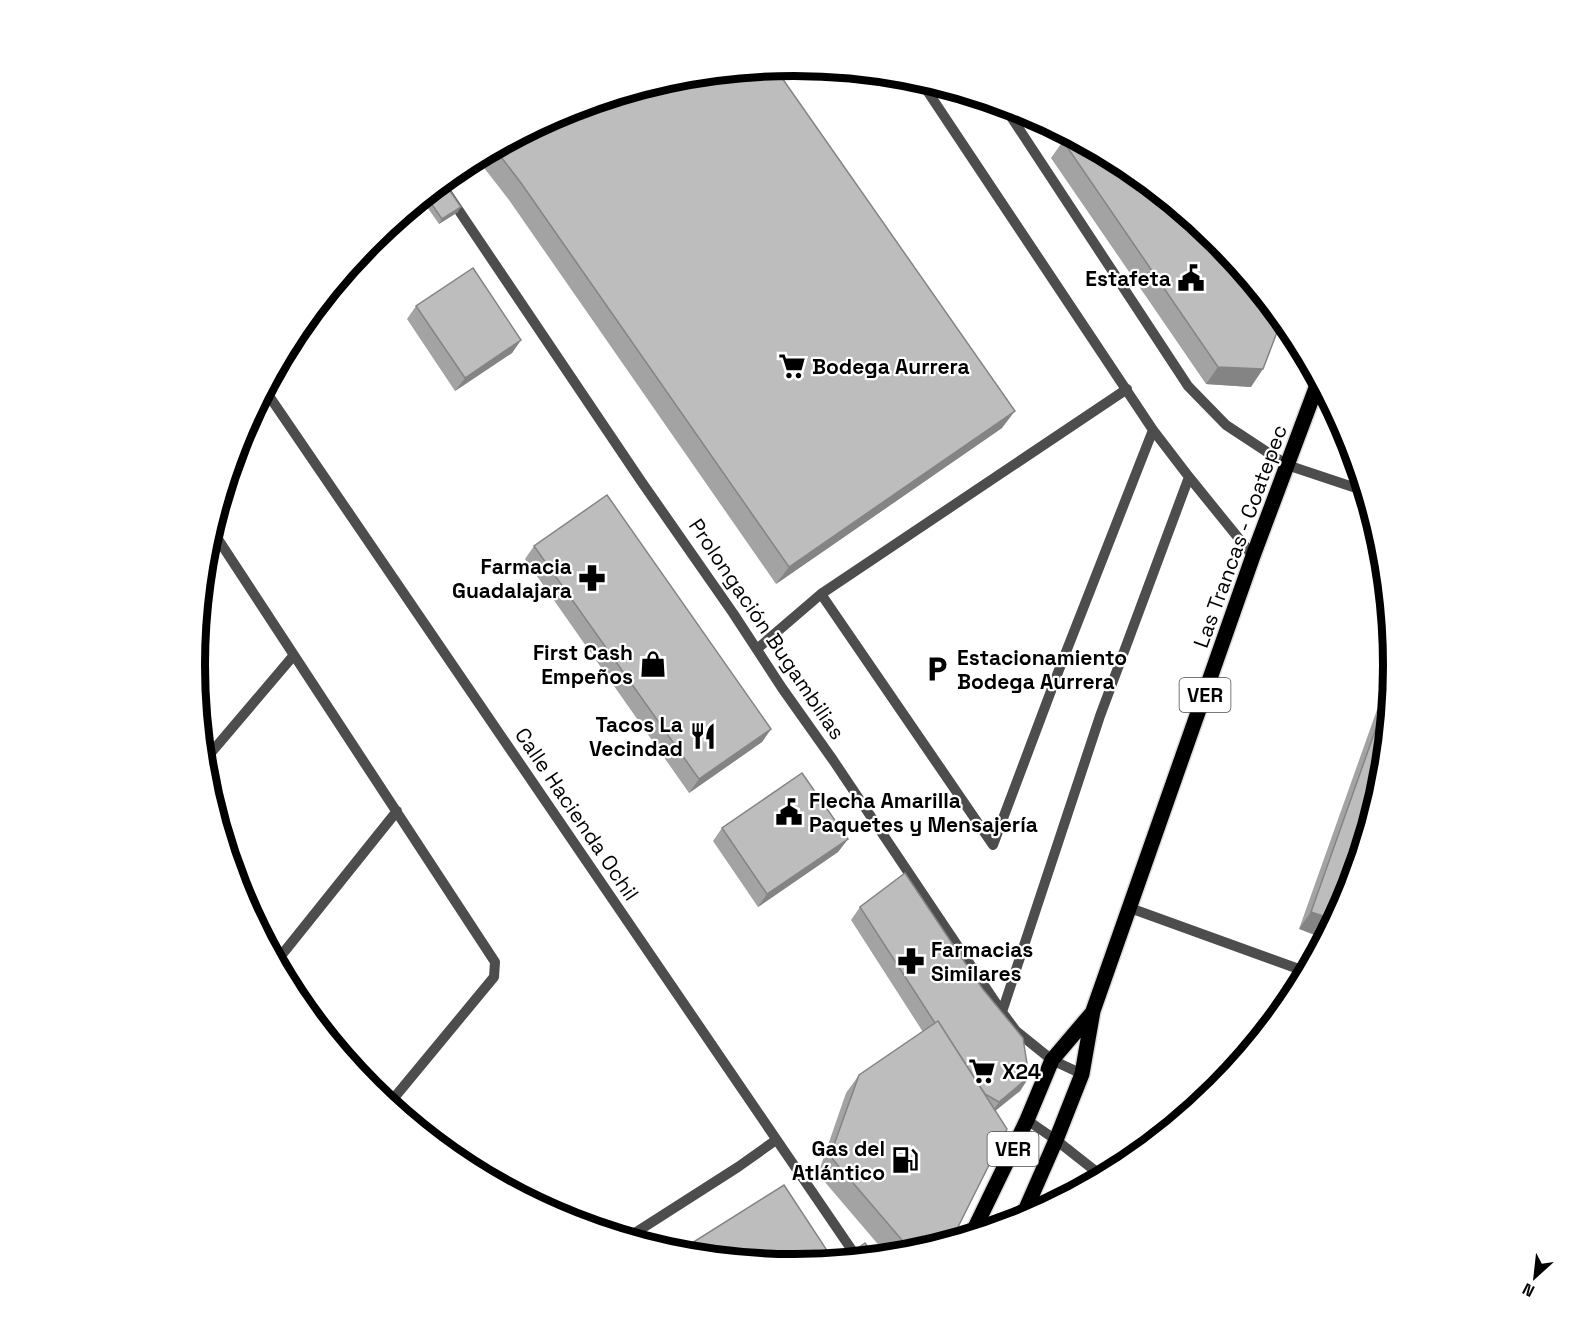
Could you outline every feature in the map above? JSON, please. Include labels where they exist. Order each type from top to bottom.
[{"type":"main road","name":"Las Trancas - Coatepec","points":[[1027,1207],[1082,1074],[1093,1011],[1253,556],[1315,389]]},
{"type":"main road","name":"Las Trancas - Coatepec","points":[[976,1225],[1027,1120],[1052,1060],[1093,1011]]},
{"type":"street","points":[[928,93],[1153,430],[1253,556]]},
{"type":"street","points":[[1012,118],[1188,386],[1226,425],[1287,465],[1355,487]]},
{"type":"street","name":"Prolongación Bugambilias","points":[[445,191],[1002,1012],[1016,1030],[1052,1060],[1082,1074]]},
{"type":"street","points":[[757,649],[821,594],[1127,389]]},
{"type":"street","name":"Calle Hacienda Ochil","points":[[270,397],[852,1251]]},
{"type":"street","points":[[821,594],[993,845],[1153,430]]},
{"type":"street","points":[[1002,1012],[1100,716],[1189,477]]},
{"type":"street","points":[[219,541],[495,962],[494,977],[395,1097]]},
{"type":"street","points":[[212,751],[294,654]]},
{"type":"street","points":[[281,955],[397,811]]},
{"type":"street","points":[[1130,908],[1299,969]]},
{"type":"street","points":[[1027,1120],[1096,1172]]},
{"type":"street","points":[[636,1232],[776,1140]]},
{"type":"building","name":"Bodega Aurrera","points":[[781,77],[1015,411],[789,567],[500,155],[569,121],[642,97],[680,88]]},
{"type":"building","name":"Estafeta","points":[[1063,141],[1122,176],[1183,223],[1237,277],[1278,330],[1263,369],[1218,367]]},
{"type":"building","points":[[449,189],[461,207],[442,219],[431,203]]},
{"type":"building","points":[[473,268],[521,340],[465,378],[416,306]]},
{"type":"building","points":[[607,495],[771,729],[699,779],[534,546]]},
{"type":"building","points":[[1381,714],[1372,780],[1352,855],[1327,917],[1311,912]]},
{"type":"building","points":[[802,773],[848,839],[767,894],[722,828]]},
{"type":"building","points":[[905,873],[982,988],[1023,1038],[1029,1077],[999,1102],[985,1094],[938,1021],[935,1023],[860,907]]},
{"type":"building","name":"Gas del Atlántico","points":[[938,1021],[1007,1129],[956,1231],[905,1244],[830,1156],[859,1075]]},
{"type":"building","points":[[784,1185],[828,1252],[756,1253],[690,1244]]},
{"type":"building","points":[[865,1243],[869,1249],[854,1251]]},
{"type":"place","name":"Estafeta","points":[[1191,278]]},
{"type":"place","name":"Bodega Aurrera","points":[[792,366]]},
{"type":"place","name":"Farmacia Guadalajara","points":[[592,578]]},
{"type":"place","name":"First Cash Empeños","points":[[653,664]]},
{"type":"place","name":"Estacionamiento Bodega Aurrera","points":[[937,669]]},
{"type":"place","name":"Tacos La Vecindad","points":[[703,736]]},
{"type":"place","name":"Flecha Amarilla Paquetes y Mensajería","points":[[789,812]]},
{"type":"place","name":"Farmacias Similares","points":[[911,961]]},
{"type":"place","name":"X24","points":[[982,1071]]},
{"type":"place","name":"Gas del Atlántico","points":[[905,1160]]}]
